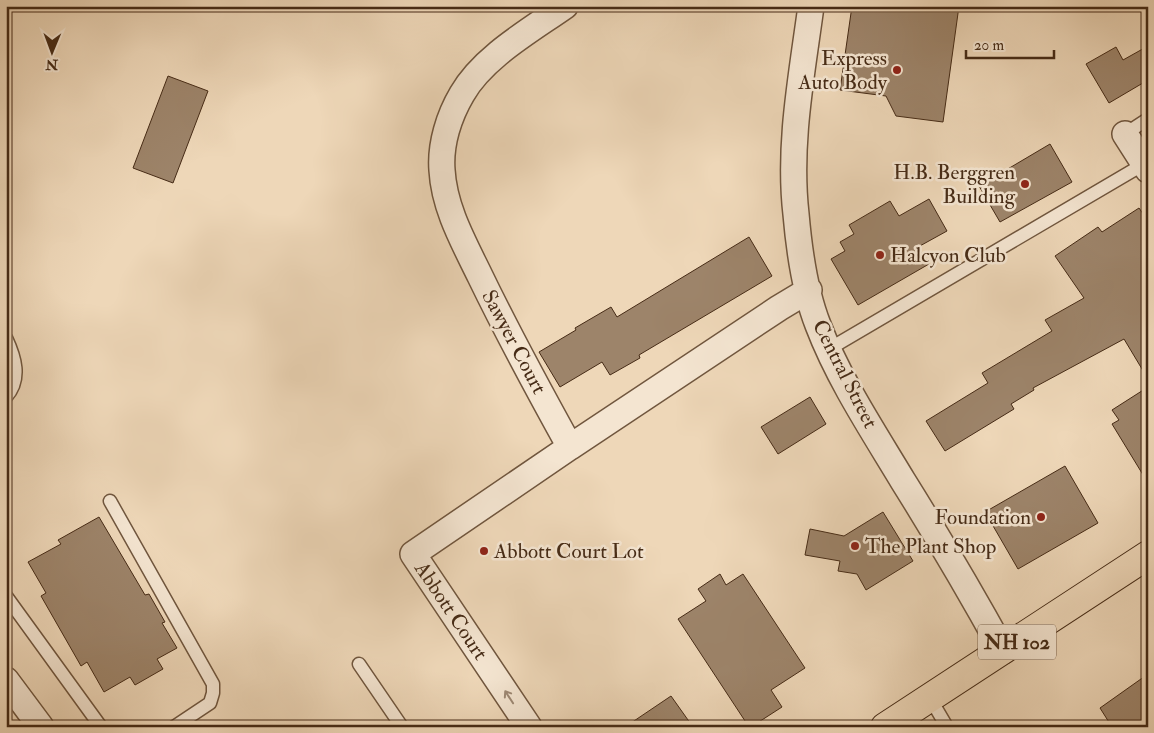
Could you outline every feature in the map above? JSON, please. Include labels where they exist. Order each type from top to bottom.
[{"type":"main road","name":"NH 102","points":[[885,727],[1148,555]]},
{"type":"street","name":"Sawyer Court","points":[[565,6],[483,67],[462,92],[450,119],[444,145],[442,170],[447,200],[457,230],[500,318],[570,447]]},
{"type":"street","name":"Central Street","points":[[811,6],[794,143],[794,175],[795,212],[817,323],[879,442],[953,562],[1003,651]]},
{"type":"street","points":[[1125,134],[1146,167]]},
{"type":"street","points":[[570,447],[809,290]]},
{"type":"street","name":"Abbott Court","points":[[529,727],[412,554],[570,447]]},
{"type":"street","points":[[6,680],[41,727]]},
{"type":"lane","points":[[1125,134],[1148,119]]},
{"type":"lane","points":[[829,349],[1146,167]]},
{"type":"lane","points":[[6,338],[14,356],[16,374],[11,392],[6,397]]},
{"type":"lane","points":[[110,501],[212,684],[214,693],[210,703],[174,727]]},
{"type":"lane","points":[[6,596],[101,727]]},
{"type":"lane","points":[[360,664],[402,727]]},
{"type":"lane","points":[[930,698],[947,727]]},
{"type":"building","name":"Express Auto Body","points":[[852,6],[959,6],[943,122],[896,116],[886,96],[840,90]]},
{"type":"building","points":[[1148,46],[1148,80],[1109,103],[1086,64],[1116,47],[1123,60]]},
{"type":"building","points":[[168,76],[208,91],[173,183],[133,168]]},
{"type":"building","name":"H.B. Berggren Building","points":[[1050,144],[1072,182],[1000,222],[979,186]]},
{"type":"building","name":"Halcyon Club","points":[[929,199],[947,231],[918,247],[929,264],[858,305],[831,259],[845,251],[840,242],[854,234],[849,225],[890,201],[899,216]]},
{"type":"building","points":[[1139,208],[1148,221],[1148,379],[1124,339],[1033,388],[1034,390],[1011,404],[1014,409],[945,451],[926,421],[988,383],[982,373],[1052,331],[1045,320],[1084,298],[1055,256],[1098,227],[1102,232]]},
{"type":"building","points":[[749,237],[772,276],[639,355],[640,358],[610,375],[602,362],[560,387],[539,352],[611,307],[617,317]]},
{"type":"building","points":[[1148,387],[1148,483],[1112,424],[1119,420],[1112,410]]},
{"type":"building","points":[[810,397],[826,424],[778,454],[761,427]]},
{"type":"building","name":"Foundation","points":[[1065,466],[1098,523],[1018,569],[985,512]]},
{"type":"building","name":"The Plant Shop","points":[[883,512],[913,561],[866,590],[857,574],[838,571],[840,561],[805,555],[810,529],[844,536]]},
{"type":"building","points":[[99,517],[145,595],[149,594],[165,622],[162,623],[177,648],[157,659],[163,669],[135,685],[130,677],[104,692],[87,662],[81,666],[41,596],[46,593],[28,562],[61,544],[58,540]]},
{"type":"building","points":[[720,574],[726,585],[743,574],[805,668],[771,690],[782,707],[751,727],[749,727],[678,619],[706,601],[698,589]]},
{"type":"building","points":[[1148,674],[1148,727],[1112,727],[1100,708]]},
{"type":"building","points":[[671,696],[693,727],[625,727]]},
{"type":"place","name":"Express Auto Body","points":[[897,70]]},
{"type":"place","name":"H.B. Berggren Building","points":[[1025,184]]},
{"type":"place","name":"Halcyon Club","points":[[880,255]]},
{"type":"place","name":"Foundation","points":[[1041,517]]},
{"type":"place","name":"The Plant Shop","points":[[855,546]]},
{"type":"place","name":"Abbott Court Lot","points":[[484,551]]}]
